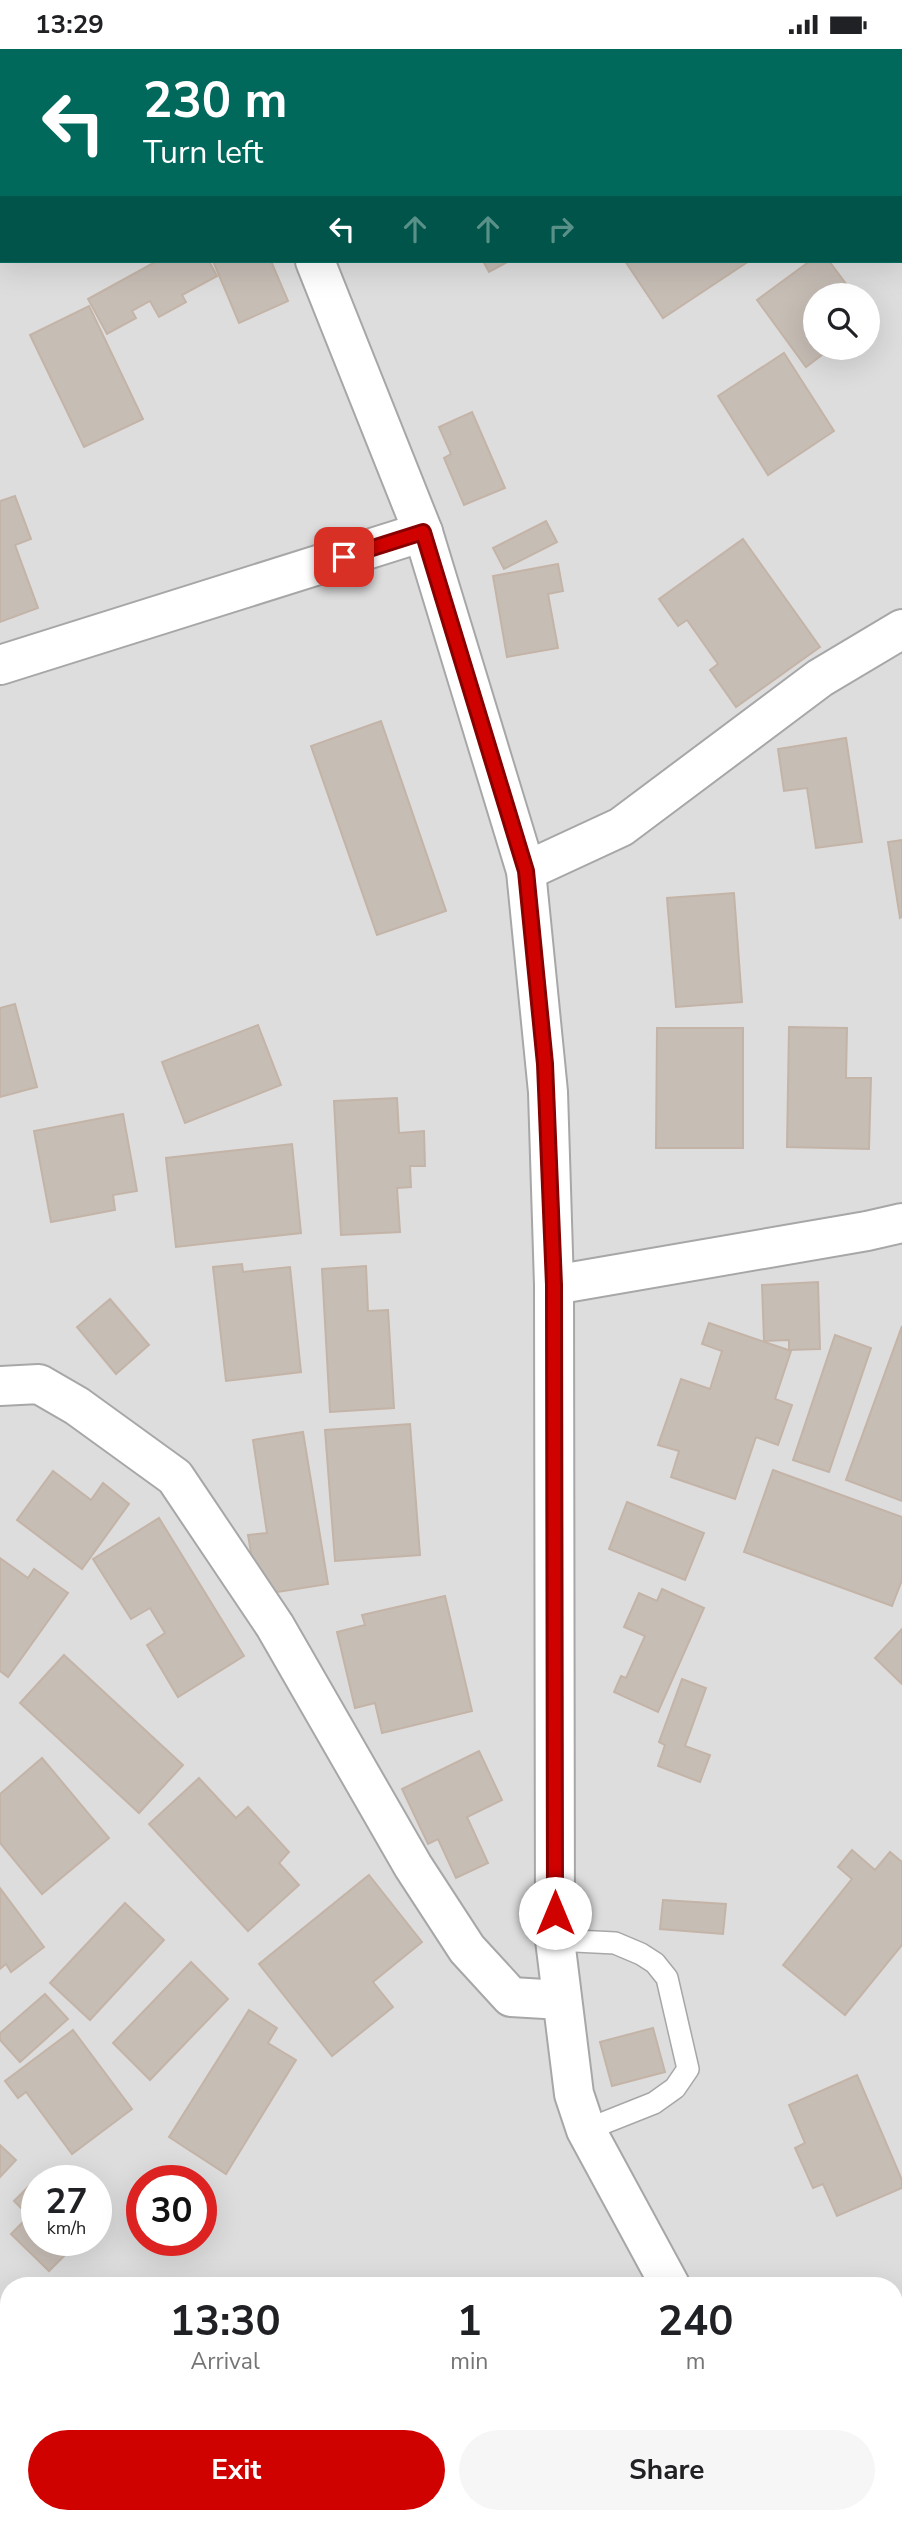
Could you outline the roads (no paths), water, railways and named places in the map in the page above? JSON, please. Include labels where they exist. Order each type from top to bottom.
[{"type":"street","points":[[315,263],[423,532],[526,871],[548,1092],[554,1285],[555,1940],[574,2094],[586,2130],[666,2277]]},
{"type":"street","points":[[0,665],[423,532]]},
{"type":"street","points":[[526,871],[621,827],[820,678],[902,629]]},
{"type":"street","points":[[554,1285],[854,1234],[902,1223]]},
{"type":"street","points":[[0,1386],[39,1384],[77,1406],[175,1477],[275,1626],[413,1866],[467,1949],[511,1997],[562,2000]]},
{"type":"lane","points":[[555,1940],[615,1943],[655,1963],[667,1978],[688,2069],[676,2088],[654,2103],[586,2130]]}]
